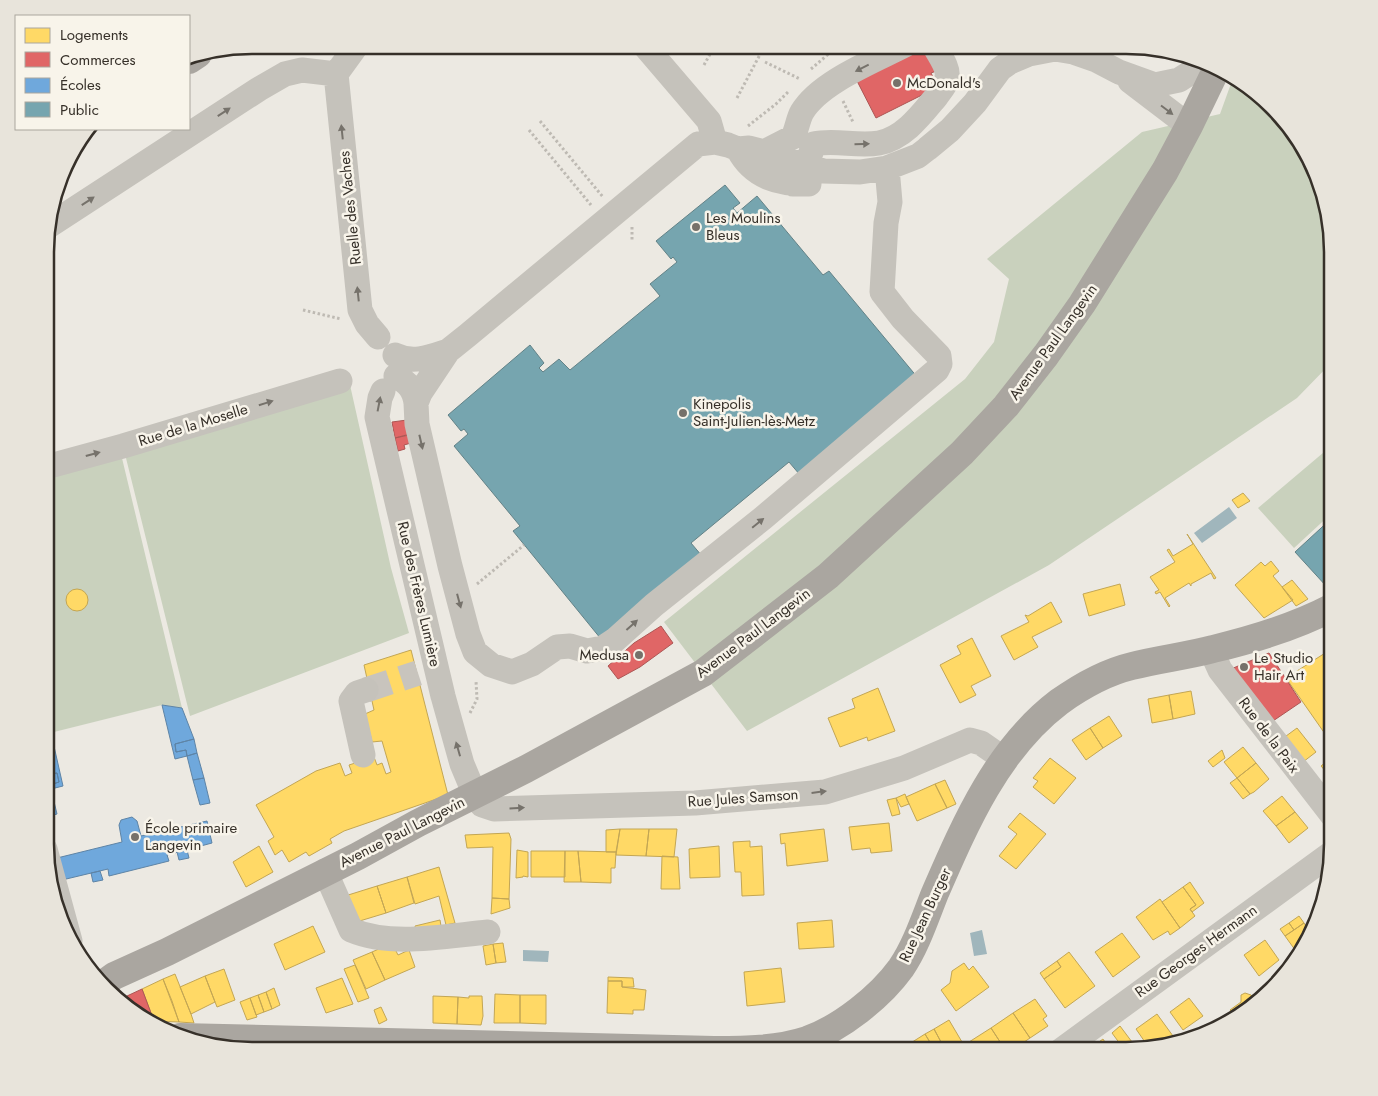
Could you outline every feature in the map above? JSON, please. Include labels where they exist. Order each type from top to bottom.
[{"type":"main road","name":"Avenue Paul Langevin","points":[[108,980],[358,856],[703,673],[828,576],[962,452],[1006,406],[1046,355],[1125,238],[1165,171],[1213,74]]},
{"type":"main road","name":"Rue Jean Burger","points":[[798,1042],[829,1030],[861,1009],[900,968],[911,949],[986,788],[1004,759],[1021,739],[1060,702],[1103,677],[1131,666],[1211,650],[1279,631],[1324,611]]},
{"type":"main road","name":"Rue Jean Burger","points":[[211,1038],[385,1042]]},
{"type":"street","points":[[56,221],[285,74],[302,70],[336,74],[350,54]]},
{"type":"street","points":[[652,54],[709,121],[726,146],[760,173],[774,180],[787,163],[814,144],[826,142],[862,145],[881,143],[897,136],[909,127],[937,96],[948,78],[947,70],[939,54]]},
{"type":"street","points":[[787,163],[801,113],[809,102],[819,92],[834,82],[888,54]]},
{"type":"street","points":[[416,403],[420,393],[448,351],[612,203],[698,144],[749,148],[787,163],[819,185],[847,182],[860,172],[886,168],[918,156],[950,130],[1000,69],[1010,62],[1029,54]]},
{"type":"street","points":[[1079,54],[1096,60],[1119,72],[1155,85],[1179,80],[1197,67]]},
{"type":"street","points":[[1119,72],[1189,126]]},
{"type":"street","name":"Ruelle des Vaches","points":[[336,74],[360,310],[373,331]]},
{"type":"street","points":[[448,351],[418,360],[404,359],[391,374],[408,383],[415,392],[417,424],[450,566],[468,634],[475,652],[492,665],[512,672],[532,664],[557,647],[570,646],[587,651],[603,648],[763,518],[937,370],[940,364],[939,356],[902,319],[882,292],[886,223],[890,202],[886,168]]},
{"type":"street","name":"Rue des Frères Lumière","points":[[391,374],[380,398],[377,417],[428,673],[454,736],[462,764],[475,795]]},
{"type":"street","name":"Rue de la Moselle","points":[[54,465],[340,381]]},
{"type":"street","name":"Rue de la Paix","points":[[1211,650],[1220,670],[1324,804]]},
{"type":"street","points":[[363,755],[351,701],[357,693],[366,690]]},
{"type":"street","name":"Rue Jules Samson","points":[[475,795],[482,805],[494,809],[694,803],[825,792],[904,768],[970,740],[981,743],[1004,759]]},
{"type":"street","name":"Rue Georges Hermann","points":[[1072,1042],[1324,858]]},
{"type":"street","points":[[325,871],[351,930],[367,937],[399,939],[488,932]]},
{"type":"path","points":[[704,65],[710,54]]},
{"type":"path","points":[[736,98],[760,54]]},
{"type":"path","points":[[765,62],[800,79]]},
{"type":"path","points":[[820,62],[829,72],[856,131]]},
{"type":"path","points":[[540,121],[612,203],[632,222],[632,242]]},
{"type":"path","points":[[529,130],[592,206],[612,203]]},
{"type":"path","points":[[303,310],[373,331]]},
{"type":"path","points":[[471,589],[524,545]]},
{"type":"path","points":[[454,736],[464,726],[476,699],[475,652]]},
{"type":"green space","points":[[1231,84],[1257,103],[1283,131],[1304,164],[1314,188],[1318,200],[1324,239],[1324,370],[1297,398],[1049,565],[747,731],[664,622],[965,379],[994,342],[1009,279],[987,259],[1142,132],[1220,114]]},
{"type":"green space","points":[[350,385],[391,568],[409,633],[190,716],[123,446]]},
{"type":"green space","points":[[1324,452],[1324,520],[1294,548],[1258,508]]},
{"type":"green space","points":[[121,454],[182,708],[162,705],[54,732],[54,473]]},
{"type":"water","points":[[1229,507],[1237,518],[1202,543],[1194,533]]},
{"type":"water","points":[[982,930],[987,954],[974,956],[970,933]]},
{"type":"water","points":[[523,950],[549,951],[548,962],[523,961]]},
{"type":"building: Logements","points":[[1243,493],[1250,501],[1238,508],[1232,500]]},
{"type":"building: Logements","points":[[1187,534],[1216,578],[1214,579],[1211,573],[1191,584],[1191,586],[1189,583],[1165,598],[1169,607],[1160,592],[1156,594],[1155,592],[1159,590],[1150,577],[1175,562],[1167,550],[1169,549],[1173,556],[1193,544]]},
{"type":"building: Logements","points":[[1271,561],[1279,571],[1273,576],[1293,600],[1264,618],[1235,585],[1261,562],[1265,566]]},
{"type":"building: Logements","points":[[1292,580],[1308,599],[1296,606],[1282,587]]},
{"type":"building: Logements","points":[[1120,584],[1125,605],[1089,616],[1083,594]]},
{"type":"building: Logements","points":[[77,589],[85,592],[88,600],[85,608],[77,611],[69,608],[66,600],[69,592]]},
{"type":"building: Logements","points":[[1051,602],[1062,622],[1032,637],[1038,647],[1014,660],[1001,636],[1029,622],[1025,615],[1028,616]]},
{"type":"building: Logements","points":[[972,638],[991,676],[971,686],[976,695],[960,703],[940,665],[961,654],[957,646]]},
{"type":"building: Logements","points":[[411,650],[448,795],[344,831],[330,839],[332,843],[309,856],[306,852],[289,862],[282,850],[275,855],[268,841],[274,837],[256,805],[316,771],[340,763],[345,776],[352,773],[349,765],[374,757],[377,765],[382,763],[386,774],[391,772],[382,741],[372,742],[365,714],[374,710],[364,665]]},
{"type":"building: Logements","points":[[1324,654],[1324,732],[1286,678]]},
{"type":"building: Logements","points":[[878,688],[895,731],[868,741],[867,737],[840,747],[828,718],[855,708],[852,699]]},
{"type":"building: Logements","points":[[1191,691],[1195,714],[1173,719],[1169,695]]},
{"type":"building: Logements","points":[[1169,695],[1173,719],[1152,723],[1148,699]]},
{"type":"building: Logements","points":[[1109,716],[1122,736],[1103,748],[1090,728]]},
{"type":"building: Logements","points":[[1090,728],[1103,748],[1086,760],[1072,740]]},
{"type":"building: Logements","points":[[1297,728],[1316,752],[1303,762],[1282,739]]},
{"type":"building: Logements","points":[[1243,747],[1256,763],[1237,778],[1224,762]]},
{"type":"building: Logements","points":[[1222,750],[1225,758],[1213,767],[1208,761]]},
{"type":"building: Logements","points":[[1050,758],[1076,778],[1054,804],[1033,787],[1038,781],[1033,778]]},
{"type":"building: Logements","points":[[1256,763],[1269,779],[1250,794],[1237,778]]},
{"type":"building: Logements","points":[[1237,778],[1250,794],[1243,799],[1230,783]]},
{"type":"building: Logements","points":[[945,780],[956,804],[947,808],[935,784]]},
{"type":"building: Logements","points":[[935,784],[947,808],[917,821],[906,797]]},
{"type":"building: Logements","points":[[905,794],[909,804],[901,807],[896,798]]},
{"type":"building: Logements","points":[[1282,796],[1295,812],[1276,826],[1263,811]]},
{"type":"building: Logements","points":[[896,798],[900,814],[892,816],[887,800]]},
{"type":"building: Logements","points":[[1295,812],[1308,828],[1289,843],[1276,826]]},
{"type":"building: Logements","points":[[1020,813],[1046,834],[1016,869],[999,856],[1017,834],[1008,827]]},
{"type":"building: Logements","points":[[889,823],[892,851],[871,853],[870,848],[852,850],[849,827]]},
{"type":"building: Logements","points":[[620,829],[616,852],[606,852],[606,830]]},
{"type":"building: Logements","points":[[620,829],[649,829],[646,856],[616,855]]},
{"type":"building: Logements","points":[[649,829],[677,829],[674,857],[646,856]]},
{"type":"building: Logements","points":[[824,829],[828,861],[787,866],[785,843],[781,844],[780,834]]},
{"type":"building: Logements","points":[[509,833],[511,839],[509,899],[492,898],[493,847],[467,848],[465,835]]},
{"type":"building: Logements","points":[[750,841],[750,847],[762,846],[764,895],[742,896],[741,872],[735,872],[733,842]]},
{"type":"building: Logements","points":[[259,846],[273,872],[246,887],[233,862]]},
{"type":"building: Logements","points":[[719,846],[720,877],[690,878],[689,849]]},
{"type":"building: Logements","points":[[517,850],[528,852],[528,877],[516,878]]},
{"type":"building: Logements","points":[[531,851],[565,851],[565,877],[531,877]]},
{"type":"building: Logements","points":[[565,851],[578,851],[581,882],[564,882]]},
{"type":"building: Logements","points":[[578,851],[616,852],[615,868],[611,868],[611,883],[581,882]]},
{"type":"building: Logements","points":[[662,856],[678,857],[680,889],[661,889]]},
{"type":"building: Logements","points":[[439,867],[455,923],[446,925],[439,896],[415,904],[407,877]]},
{"type":"building: Logements","points":[[407,877],[414,903],[386,913],[377,886]]},
{"type":"building: Logements","points":[[1190,882],[1204,903],[1192,912],[1190,909],[1196,905],[1183,887]]},
{"type":"building: Logements","points":[[377,886],[386,913],[353,923],[345,896]]},
{"type":"building: Logements","points":[[1183,887],[1196,905],[1190,909],[1195,916],[1180,928],[1162,902]]},
{"type":"building: Logements","points":[[492,898],[509,899],[510,908],[491,914]]},
{"type":"building: Logements","points":[[1160,899],[1180,928],[1170,935],[1168,931],[1153,940],[1136,917]]},
{"type":"building: Logements","points":[[1299,916],[1304,923],[1294,930],[1289,923]]},
{"type":"building: Logements","points":[[440,920],[441,926],[416,932],[415,926]]},
{"type":"building: Logements","points":[[832,920],[834,947],[799,949],[797,923]]},
{"type":"building: Logements","points":[[1289,923],[1294,930],[1285,936],[1280,929]]},
{"type":"building: Logements","points":[[1304,923],[1306,926],[1294,949],[1285,936]]},
{"type":"building: Logements","points":[[313,926],[325,952],[285,970],[274,944]]},
{"type":"building: Logements","points":[[1122,933],[1140,957],[1113,977],[1095,952]]},
{"type":"building: Logements","points":[[1265,940],[1279,960],[1259,976],[1244,955]]},
{"type":"building: Logements","points":[[392,943],[398,955],[409,950],[415,967],[385,980],[372,952]]},
{"type":"building: Logements","points":[[503,943],[506,962],[496,963],[493,944]]},
{"type":"building: Logements","points":[[493,944],[496,963],[486,965],[483,946]]},
{"type":"building: Logements","points":[[372,952],[385,980],[366,989],[353,960]]},
{"type":"building: Logements","points":[[1069,952],[1095,986],[1065,1008],[1044,979],[1061,967],[1057,961]]},
{"type":"building: Logements","points":[[1057,961],[1061,967],[1044,979],[1040,973]]},
{"type":"building: Logements","points":[[964,963],[969,970],[973,966],[989,987],[956,1011],[941,990],[950,983],[952,971]]},
{"type":"building: Logements","points":[[355,965],[369,998],[358,1002],[344,969]]},
{"type":"building: Logements","points":[[781,968],[785,1002],[747,1006],[744,972]]},
{"type":"building: Logements","points":[[224,969],[235,1000],[217,1007],[205,976]]},
{"type":"building: Logements","points":[[175,974],[194,1023],[179,1022],[163,979]]},
{"type":"building: Logements","points":[[205,976],[215,1002],[191,1014],[180,987]]},
{"type":"building: Logements","points":[[608,977],[633,978],[634,987],[622,987],[622,981],[608,981]]},
{"type":"building: Logements","points":[[342,978],[353,1004],[326,1013],[316,988]]},
{"type":"building: Logements","points":[[163,979],[179,1022],[163,1021],[151,1015],[142,989]]},
{"type":"building: Logements","points":[[608,981],[622,981],[622,987],[646,990],[644,1010],[633,1010],[633,1014],[607,1013]]},
{"type":"building: Logements","points":[[274,988],[280,1005],[272,1009],[266,992]]},
{"type":"building: Logements","points":[[266,992],[272,1009],[264,1012],[258,995]]},
{"type":"building: Logements","points":[[1245,993],[1252,997],[1231,1012],[1230,1010],[1241,1002],[1241,995]]},
{"type":"building: Logements","points":[[495,994],[520,995],[520,1023],[494,1023]]},
{"type":"building: Logements","points":[[258,995],[264,1012],[256,1015],[250,998]]},
{"type":"building: Logements","points":[[520,995],[546,995],[546,1024],[520,1023]]},
{"type":"building: Logements","points":[[433,996],[458,997],[457,1024],[433,1023]]},
{"type":"building: Logements","points":[[469,996],[482,996],[483,1016],[481,1025],[457,1024],[458,997],[469,998]]},
{"type":"building: Logements","points":[[250,998],[257,1017],[247,1020],[240,1002]]},
{"type":"building: Logements","points":[[1189,998],[1203,1016],[1183,1030],[1170,1012]]},
{"type":"building: Logements","points":[[1035,999],[1047,1016],[1043,1019],[1048,1026],[1030,1038],[1013,1013]]},
{"type":"building: Logements","points":[[381,1007],[387,1020],[379,1024],[374,1010]]},
{"type":"building: Logements","points":[[1013,1013],[1030,1038],[1024,1042],[1000,1042],[991,1028]]},
{"type":"building: Logements","points":[[1157,1014],[1173,1036],[1145,1042],[1136,1029]]},
{"type":"building: Logements","points":[[949,1020],[962,1042],[941,1042],[934,1029]]},
{"type":"building: Logements","points":[[1120,1026],[1132,1042],[1119,1042],[1112,1033]]},
{"type":"building: Logements","points":[[991,1028],[1000,1042],[969,1042]]},
{"type":"building: Logements","points":[[934,1029],[941,1042],[930,1042],[925,1034]]},
{"type":"building: Logements","points":[[925,1034],[930,1042],[912,1042]]},
{"type":"building: Commerces","name":"McDonald's","points":[[906,54],[928,54],[939,70],[931,73],[938,87],[876,118],[856,79]]},
{"type":"building: Commerces","points":[[407,420],[410,434],[395,438],[392,422]]},
{"type":"building: Commerces","points":[[409,435],[411,443],[404,445],[405,449],[398,451],[395,438]]},
{"type":"building: Commerces","name":"Medusa","points":[[661,626],[673,643],[640,667],[618,679],[608,666],[634,643]]},
{"type":"building: Commerces","points":[[1269,653],[1301,702],[1270,723],[1231,669]]},
{"type":"building: Commerces","points":[[142,989],[151,1015],[131,1001],[127,996]]},
{"type":"building: Écoles","points":[[162,705],[182,708],[194,739],[175,744],[176,752],[186,750],[187,756],[175,759]]},
{"type":"building: Écoles","points":[[194,739],[197,753],[187,756],[186,750],[176,752],[175,744]]},
{"type":"building: Écoles","points":[[54,746],[63,786],[54,788],[54,784],[59,782],[57,773],[54,774]]},
{"type":"building: Écoles","points":[[197,753],[204,778],[193,780],[187,756]]},
{"type":"building: Écoles","points":[[57,773],[59,782],[54,784],[54,774]]},
{"type":"building: Écoles","points":[[204,778],[210,803],[200,805],[193,780]]},
{"type":"building: Écoles","points":[[54,802],[57,814],[54,815]]},
{"type":"building: Écoles","points":[[132,817],[137,821],[141,836],[207,821],[212,843],[167,855],[169,861],[109,876],[108,869],[62,880],[57,858],[122,842],[119,825],[121,820]]},
{"type":"building: Écoles","points":[[187,850],[189,858],[179,860],[177,852]]},
{"type":"building: Écoles","points":[[100,871],[103,880],[93,882],[91,873]]},
{"type":"building: Public","points":[[725,185],[740,203],[733,208],[737,213],[757,196],[823,275],[829,271],[918,378],[800,475],[789,462],[691,543],[702,556],[601,639],[513,531],[520,526],[454,446],[468,434],[464,429],[461,431],[448,415],[530,345],[544,363],[539,368],[543,372],[559,359],[570,370],[660,296],[650,284],[677,262],[673,257],[671,259],[656,241]]},
{"type":"building: Public","points":[[1324,525],[1324,584],[1295,552]]},
{"type":"tunnel","points":[[366,690],[418,673]]},
{"type":"place","name":"McDonald's","points":[[897,83]]},
{"type":"place","name":"Les Moulins Bleus","points":[[696,227]]},
{"type":"place","name":"Kinepolis Saint-Julien-lès-Metz","points":[[683,413]]},
{"type":"place","name":"Medusa","points":[[639,655]]},
{"type":"place","name":"Le Studio Hair Art","points":[[1244,667]]},
{"type":"place","name":"École primaire Langevin","points":[[135,837]]}]
